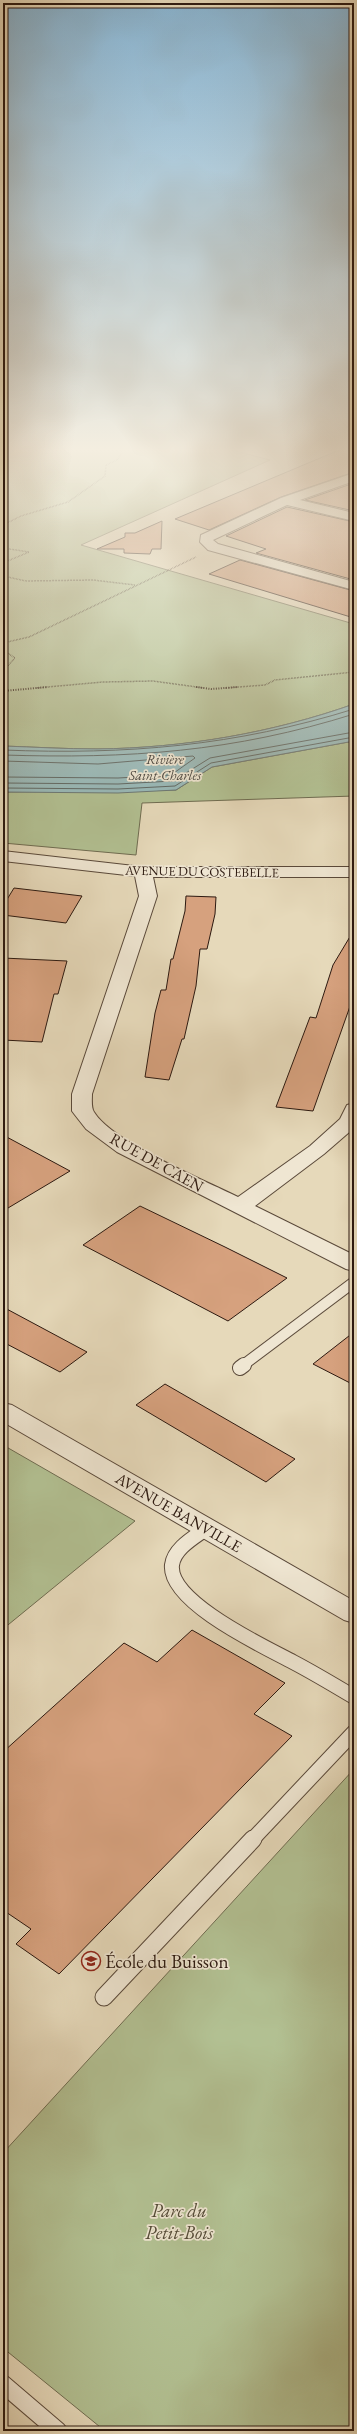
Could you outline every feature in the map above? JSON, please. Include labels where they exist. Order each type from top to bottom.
[{"type":"street","points":[[265,562],[354,586]]},
{"type":"street","name":"AVENUE DU COSTEBELLE","points":[[3,856],[143,872],[354,872]]},
{"type":"street","name":"RUE DE CAEN","points":[[143,872],[148,896],[82,1094],[82,1111],[93,1125],[124,1148],[354,1264]]},
{"type":"street","points":[[239,1207],[317,1150],[349,1122],[354,1109]]},
{"type":"street","name":"AVENUE BANVILLE","points":[[3,1411],[354,1613]]},
{"type":"lane","points":[[240,1368],[354,1282]]},
{"type":"lane","points":[[207,1528],[176,1556],[172,1566],[173,1575],[181,1589],[194,1603],[220,1622],[354,1697]]},
{"type":"lane","points":[[104,1997],[354,1732]]},
{"type":"lane","points":[[3,2384],[58,2431]]},
{"type":"path","points":[[3,643],[28,637],[186,562]]},
{"type":"path","points":[[3,576],[26,581],[93,580],[135,585]]},
{"type":"path","points":[[3,650],[14,658],[3,671]]},
{"type":"path","points":[[3,691],[103,682],[153,681],[211,689],[264,684],[275,680],[354,672]]},
{"type":"green space","points":[[3,562],[138,562],[354,624],[354,704],[260,731],[162,746],[97,749],[3,746]]},
{"type":"green space","points":[[354,741],[354,796],[142,803],[136,855],[3,843],[3,792],[176,790],[212,767]]},
{"type":"green space","points":[[3,1445],[135,1521],[3,1629]]},
{"type":"green space","name":"Parc du Petit-Bois","points":[[354,1769],[354,2431],[105,2431],[3,2348],[3,2153]]},
{"type":"water","name":"Rivière Saint-Charles","points":[[354,704],[354,741],[212,767],[176,790],[118,793],[3,792],[3,746],[97,749],[162,746],[260,731]]},
{"type":"building","points":[[236,562],[246,562],[354,591],[354,618],[209,574]]},
{"type":"building","points":[[287,562],[354,562],[354,580]]},
{"type":"building","points":[[14,888],[82,896],[66,923],[3,915],[3,906]]},
{"type":"building","points":[[186,896],[216,897],[215,914],[207,949],[200,949],[196,986],[184,1039],[182,1039],[169,1080],[145,1077],[155,1013],[161,990],[166,990],[171,959],[173,959],[185,911]]},
{"type":"building","points":[[354,930],[354,995],[313,1111],[276,1107],[310,1017],[316,1018],[333,965]]},
{"type":"building","points":[[3,958],[67,961],[58,994],[54,994],[42,1042],[3,1040]]},
{"type":"building","points":[[3,1135],[70,1171],[3,1211]]},
{"type":"building","points":[[140,1206],[287,1278],[228,1321],[83,1245]]},
{"type":"building","points":[[3,1307],[87,1352],[60,1372],[3,1342]]},
{"type":"building","points":[[354,1332],[354,1385],[313,1364]]},
{"type":"building","points":[[165,1384],[295,1459],[266,1482],[136,1405]]},
{"type":"building","points":[[192,1630],[285,1683],[254,1714],[292,1736],[59,1974],[16,1944],[31,1929],[3,1910],[3,1752],[124,1643],[157,1662]]},
{"type":"place","name":"École du Buisson","points":[[91,1961]]}]
